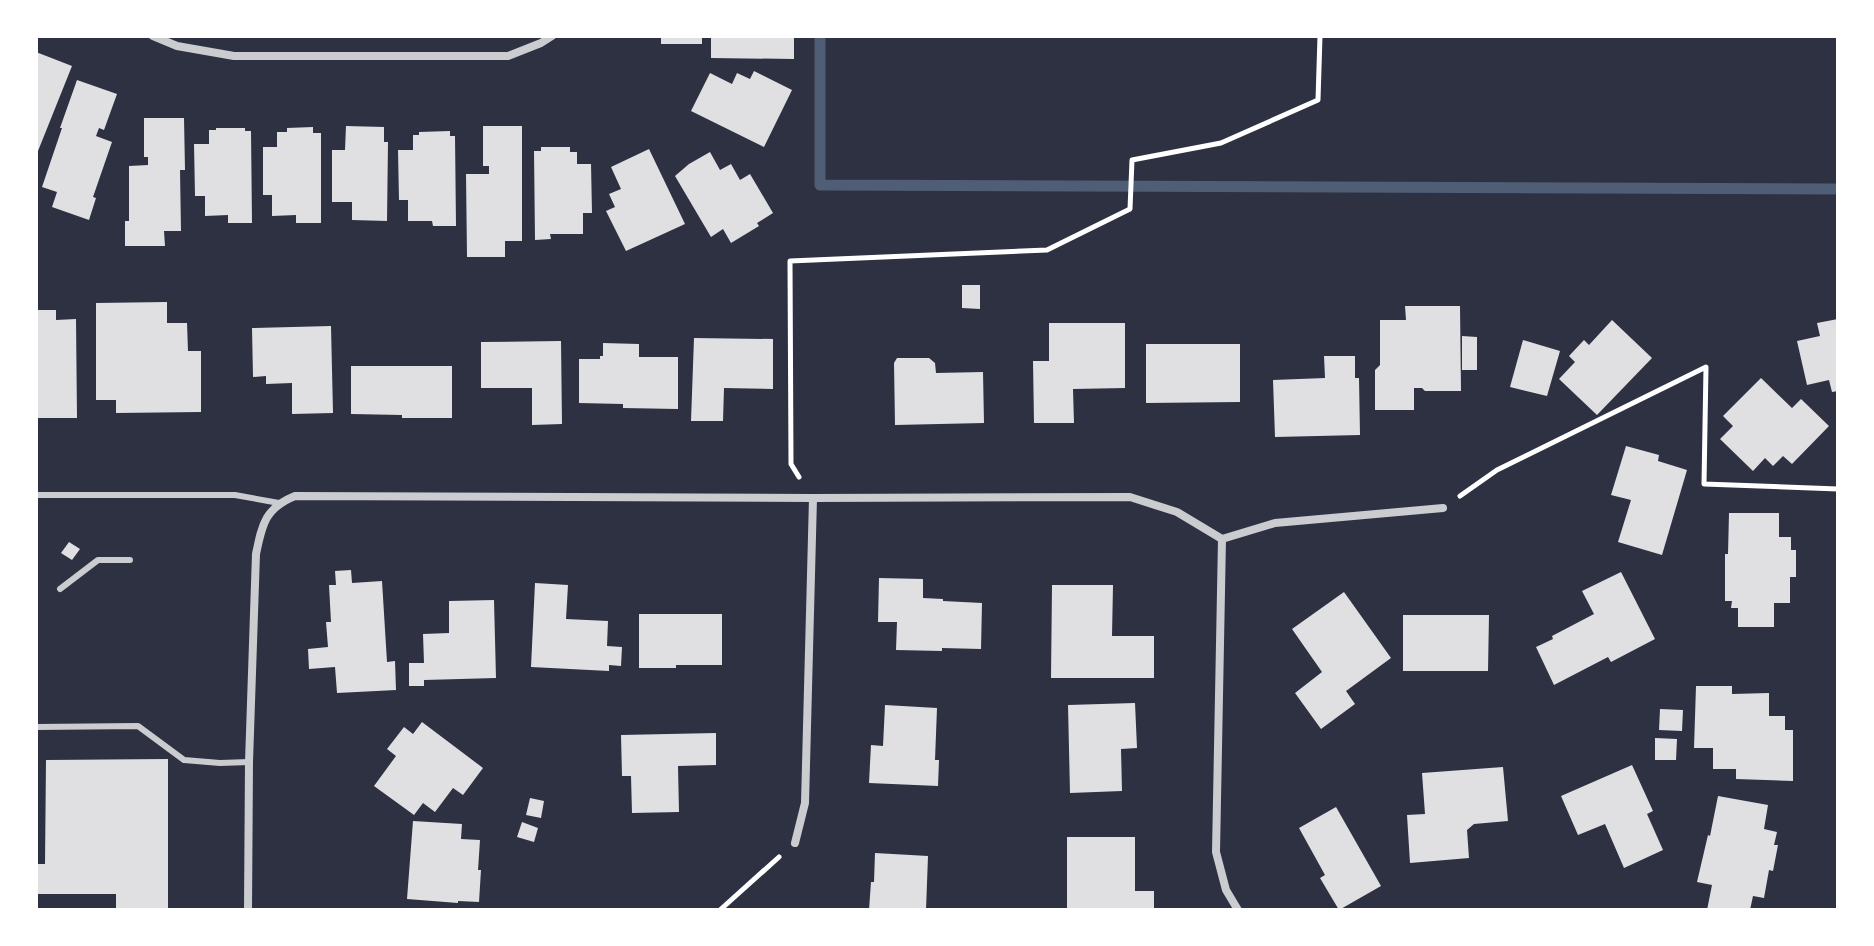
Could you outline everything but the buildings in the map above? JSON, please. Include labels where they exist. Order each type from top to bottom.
[{"type":"street","points":[[153,36],[177,46],[234,56],[508,56],[552,36]]},
{"type":"street","points":[[248,910],[256,554],[263,522],[279,503],[295,496],[1130,497],[1177,512],[1222,539],[1275,523],[1443,508]]},
{"type":"street","points":[[795,843],[805,803],[813,498]]},
{"type":"street","points":[[1222,539],[1216,852],[1226,890],[1238,910]]},
{"type":"lane","points":[[36,495],[235,495],[279,503]]},
{"type":"lane","points":[[60,589],[98,560],[130,560]]},
{"type":"lane","points":[[36,727],[138,726],[184,760],[249,762]]},
{"type":"path","points":[[813,498],[791,464],[790,261],[1047,250],[1130,209],[1132,160],[1221,143],[1318,100],[1320,36]]},
{"type":"path","points":[[1443,508],[1497,470],[1706,367],[1704,484],[1838,489]]},
{"type":"path","points":[[720,910],[795,843]]},
{"type":"waterway","points":[[820,36],[820,185],[1838,189]]}]
